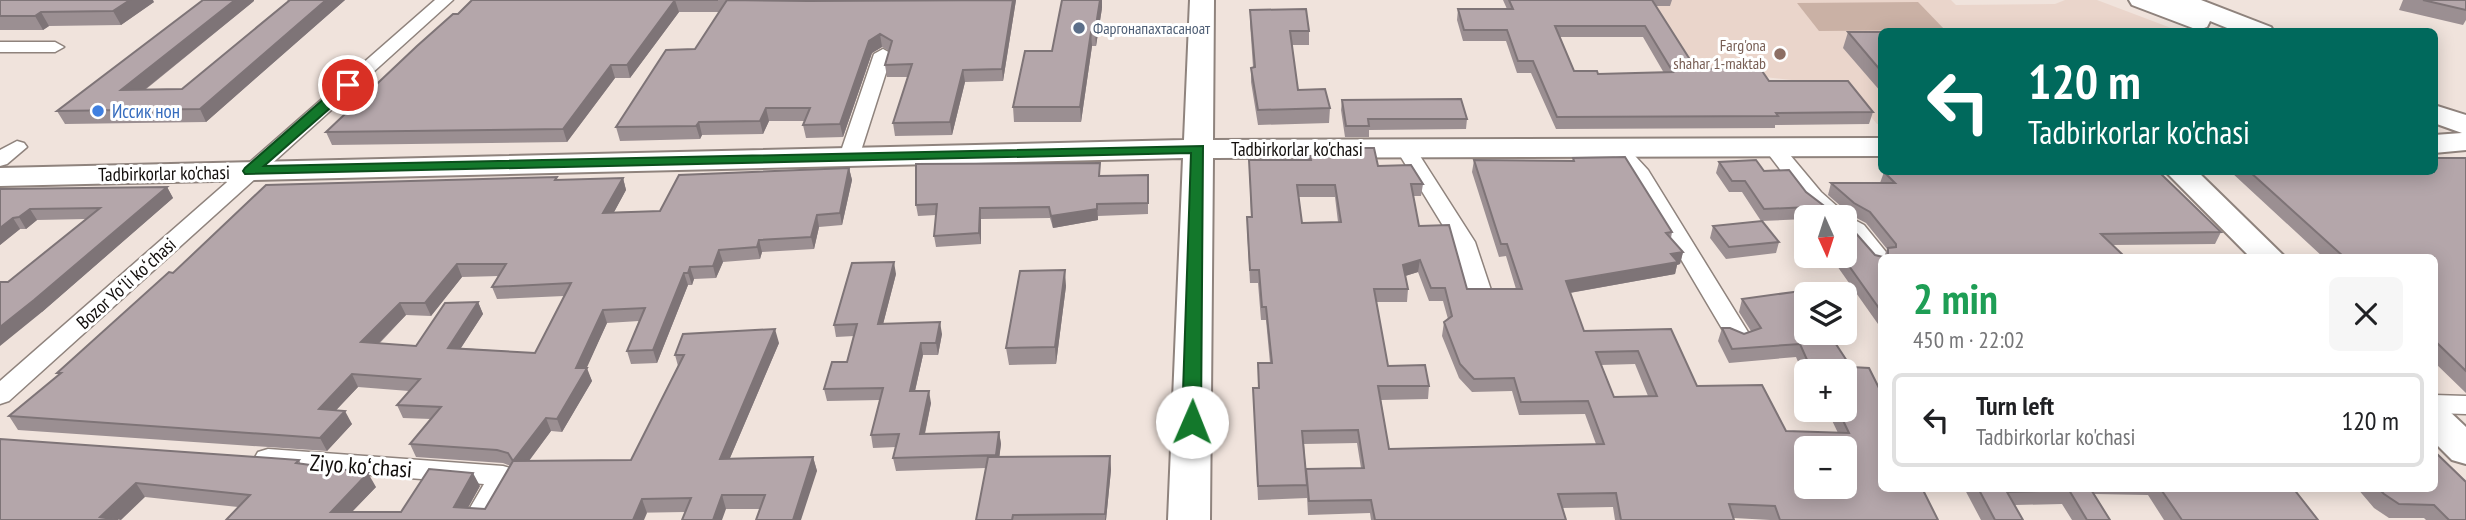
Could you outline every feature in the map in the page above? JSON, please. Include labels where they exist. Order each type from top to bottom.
[{"type":"main road","points":[[1189,520],[1202,0]]},
{"type":"main road","points":[[2141,0],[2213,28]]},
{"type":"main road","points":[[2178,0],[2252,28]]},
{"type":"main road","points":[[2438,97],[2466,107]]},
{"type":"main road","points":[[2438,114],[2466,125]]},
{"type":"main road","points":[[2438,144],[2466,141]]},
{"type":"main road","name":"Tadbirkorlar ko'chasi","points":[[0,177],[1198,149],[1878,146]]},
{"type":"main road","points":[[2184,175],[2266,254]]},
{"type":"main road","points":[[2438,423],[2466,450]]},
{"type":"street","name":"Bozor Yoʻli koʻchasi","points":[[0,395],[445,0]]},
{"type":"street","points":[[0,47],[55,47]]},
{"type":"street","points":[[849,157],[883,54]]},
{"type":"street","points":[[0,160],[16,147]]},
{"type":"street","points":[[1773,147],[1813,197],[1823,205]]},
{"type":"street","points":[[1617,148],[1638,170],[1739,337]]},
{"type":"street","points":[[1406,149],[1464,242],[1479,290]]},
{"type":"street","points":[[1857,231],[1878,256]]},
{"type":"street","points":[[2438,404],[2466,405]]},
{"type":"street","name":"Ziyo koʻchasi","points":[[245,458],[503,476],[477,520]]},
{"type":"shaded area","name":"Farg'ona shahar 1-maktab","points":[[1629,0],[1951,0],[1956,5],[2055,4],[2065,0],[2097,0],[2171,28],[1878,28],[1878,124],[1845,86],[1755,76],[1697,83]]},
{"type":"shaded area","points":[[1918,2],[1943,28],[1819,31],[1797,3]]},
{"type":"building","points":[[0,0],[130,0],[113,11],[41,12],[35,16],[0,16]]},
{"type":"building","points":[[203,0],[235,0],[121,90],[182,89],[290,0],[326,0],[200,109],[57,111]]},
{"type":"building","points":[[472,0],[675,0],[627,65],[611,65],[563,129],[326,132],[417,46]]},
{"type":"building","points":[[727,0],[1013,0],[1002,69],[963,70],[950,122],[893,123],[912,64],[885,65],[892,41],[880,34],[869,41],[840,124],[803,125],[810,108],[766,108],[760,121],[699,122],[696,126],[616,127],[666,50],[695,49]]},
{"type":"building","points":[[1062,0],[1100,0],[1095,32],[1091,32],[1080,107],[1013,107],[1025,51],[1052,51]]},
{"type":"building","points":[[1509,0],[1652,0],[1696,69],[1760,68],[1769,81],[1848,81],[1873,112],[1776,113],[1778,116],[1557,117],[1533,61],[1518,61],[1507,30],[1464,30],[1458,9],[1513,9]],"holes":[[[1555,26],[1645,26],[1673,72],[1598,74],[1597,71],[1574,71]]]},
{"type":"building","points":[[2423,0],[2466,0],[2466,10]]},
{"type":"building","points":[[1306,9],[1309,31],[1290,31],[1298,90],[1325,89],[1330,108],[1258,110],[1251,68],[1255,67],[1250,10]]},
{"type":"building","points":[[1848,32],[1878,32],[1878,67]]},
{"type":"building","points":[[1461,99],[1467,119],[1368,119],[1369,126],[1346,126],[1342,100]]},
{"type":"building","points":[[1350,148],[1374,148],[1378,166],[1411,165],[1423,184],[1411,184],[1419,226],[1449,225],[1467,289],[1522,289],[1507,244],[1501,244],[1474,160],[1574,161],[1573,158],[1625,157],[1672,232],[1666,233],[1683,252],[1671,254],[1678,262],[1566,281],[1584,331],[1671,329],[1697,386],[1762,385],[1786,431],[1849,433],[1844,422],[1857,422],[1857,367],[1869,368],[1878,386],[1878,492],[1924,492],[1938,520],[1780,520],[1775,506],[1729,504],[1734,520],[1621,520],[1616,493],[1558,494],[1566,520],[1375,520],[1371,500],[1309,501],[1306,469],[1364,468],[1358,430],[1302,431],[1307,485],[1258,486],[1253,388],[1259,388],[1258,363],[1272,363],[1266,307],[1262,307],[1259,270],[1250,270],[1247,217],[1252,217],[1249,160],[1311,160],[1310,156],[1351,155]],"holes":[[[1297,185],[1335,185],[1341,222],[1302,223]],[[1420,260],[1431,288],[1445,288],[1452,316],[1444,322],[1460,364],[1474,379],[1514,378],[1521,402],[1588,401],[1604,444],[1389,449],[1378,386],[1429,386],[1425,365],[1388,366],[1374,289],[1408,289],[1403,265]],[[1638,351],[1657,396],[1614,397],[1596,352]]]},
{"type":"building","points":[[2438,158],[2466,158],[2466,371],[2438,344],[2438,254],[2341,254],[2253,175],[2438,175]]},
{"type":"building","points":[[1756,160],[1764,171],[1789,170],[1806,192],[1823,205],[1764,209],[1745,181],[1732,181],[1719,162]]},
{"type":"building","points":[[1100,163],[1099,176],[1148,175],[1148,203],[1097,204],[1097,209],[1051,216],[1049,207],[980,208],[979,233],[934,236],[937,204],[916,205],[916,164]]},
{"type":"building","points":[[849,168],[840,213],[817,215],[811,237],[759,240],[757,247],[719,250],[713,266],[690,267],[688,273],[684,273],[653,350],[627,351],[645,308],[603,310],[576,368],[587,368],[557,419],[546,418],[513,461],[508,453],[497,450],[410,444],[441,407],[397,405],[420,379],[352,374],[319,409],[345,411],[320,438],[9,416],[61,373],[57,373],[169,272],[173,273],[266,185],[557,177],[555,180],[623,178],[603,213],[660,211],[679,175]],"holes":[[[457,264],[506,264],[492,287],[571,283],[535,353],[448,348],[478,302],[445,303],[416,346],[361,342],[400,303],[425,303]]]},
{"type":"building","points":[[1887,175],[2162,175],[2221,232],[2101,234],[2122,254],[1888,254],[1888,248],[1896,247],[1896,244],[1870,212],[1854,203],[1831,183],[1895,183]]},
{"type":"building","points":[[167,187],[0,327],[0,282],[8,282],[100,208],[30,209],[0,228],[0,189]]},
{"type":"building","points":[[1762,221],[1779,242],[1729,247],[1713,226]]},
{"type":"building","points":[[1857,235],[1878,256],[1878,307],[1851,268],[1857,268]]},
{"type":"building","points":[[894,262],[878,324],[940,322],[936,343],[921,343],[910,391],[929,391],[920,434],[999,432],[996,455],[893,458],[899,434],[871,435],[883,388],[824,389],[832,362],[847,362],[857,324],[834,325],[852,263]]},
{"type":"building","points":[[1065,270],[1055,347],[1006,348],[1020,271]]},
{"type":"building","points":[[1794,292],[1794,344],[1732,349],[1722,328],[1730,328],[1744,334],[1761,328],[1742,299]]},
{"type":"building","points":[[775,329],[720,459],[813,457],[793,520],[756,520],[765,495],[722,495],[713,520],[682,520],[691,498],[642,499],[633,520],[226,520],[250,495],[136,483],[100,517],[118,520],[0,520],[0,439],[299,460],[296,463],[368,473],[331,512],[401,512],[429,469],[473,473],[454,507],[485,509],[513,461],[631,460],[684,355],[675,355],[683,334]]},
{"type":"building","points":[[1800,345],[1837,345],[1846,359],[1807,359]]},
{"type":"building","points":[[2438,455],[2466,482],[2466,520],[2449,520],[2434,505],[2399,504],[2382,492],[2438,492]]},
{"type":"building","points":[[1110,456],[1105,514],[1013,515],[1012,520],[976,520],[988,457]]},
{"type":"building","points":[[1980,492],[2007,492],[2023,520],[1995,520]]},
{"type":"building","points":[[2070,492],[2092,492],[2110,520],[2087,520]]},
{"type":"building","points":[[2163,492],[2296,492],[2318,520],[2182,520]]},
{"type":"place","name":"Фаргонапахтасаноат","points":[[1079,28]]},
{"type":"place","name":"Farg'ona shahar 1-maktab","points":[[1780,54]]},
{"type":"place","name":"Иссик нон","points":[[98,111]]},
{"type":"route","points":[[348,85],[250,171],[1198,149],[1192,422]]}]
